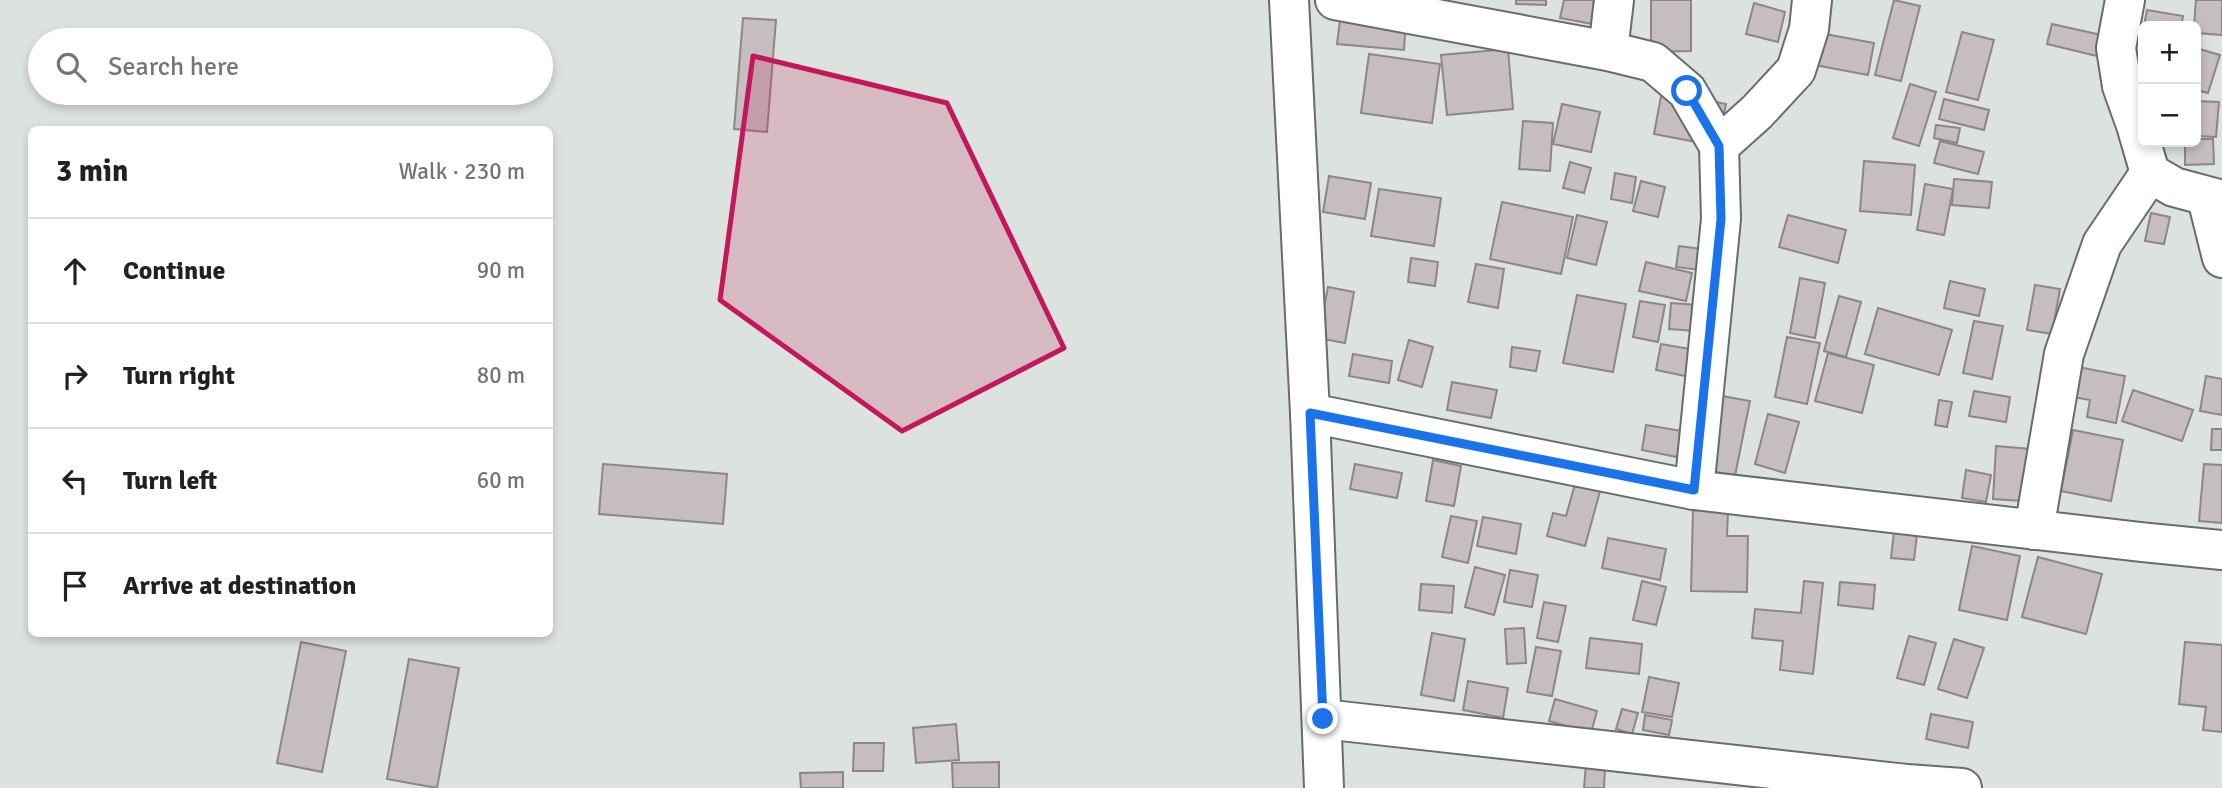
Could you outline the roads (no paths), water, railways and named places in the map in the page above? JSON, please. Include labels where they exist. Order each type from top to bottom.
[{"type":"street","points":[[1289,0],[1310,413],[1324,788]]},
{"type":"street","points":[[1335,0],[1608,51],[1653,62],[1687,91],[1719,146],[1721,219],[1694,490]]},
{"type":"street","points":[[1608,51],[1614,0]]},
{"type":"street","points":[[1719,146],[1757,112],[1796,70],[1809,29],[1812,0]]},
{"type":"street","points":[[2125,0],[2116,48],[2122,86],[2150,173],[2174,187],[2215,199],[2222,258]]},
{"type":"street","points":[[2034,530],[2064,354],[2102,244],[2150,173]]},
{"type":"street","points":[[1310,413],[1694,490],[2222,550]]},
{"type":"street","points":[[1323,719],[1962,788]]}]
